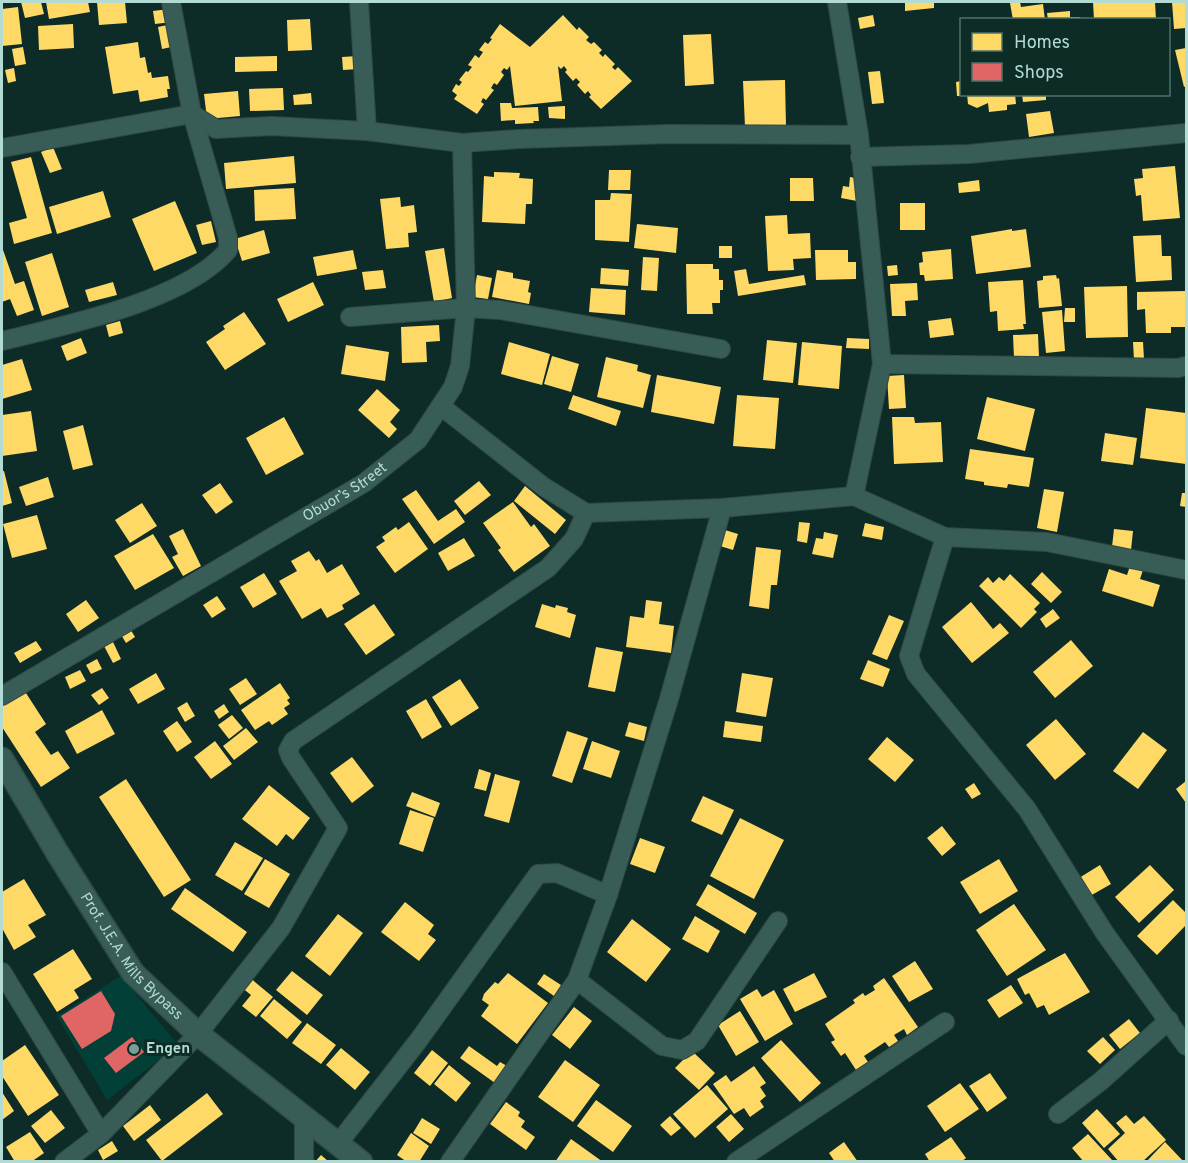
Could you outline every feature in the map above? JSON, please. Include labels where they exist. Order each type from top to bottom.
[{"type":"street","points":[[2,341],[95,317],[178,287],[222,257],[228,250],[228,238],[192,114],[171,2]]},
{"type":"street","points":[[359,2],[367,130]]},
{"type":"street","points":[[837,2],[861,157],[882,364],[854,496]]},
{"type":"street","points":[[2,148],[192,114],[216,129],[271,126],[367,130],[462,143],[669,134],[858,135]]},
{"type":"street","points":[[861,157],[969,154],[1186,133]]},
{"type":"street","name":"Obuor’s Street","points":[[2,696],[364,483],[418,440],[442,407],[453,387],[460,366],[466,308],[462,143]]},
{"type":"street","points":[[350,317],[466,308],[500,310],[721,349]]},
{"type":"street","points":[[882,364],[1144,368],[1186,366]]},
{"type":"street","points":[[442,407],[544,487],[586,513],[722,508],[854,496],[945,537],[1047,542],[1186,570]]},
{"type":"street","points":[[450,1161],[577,980],[608,895],[669,699],[722,508]]},
{"type":"street","points":[[64,1161],[101,1134],[198,1034],[281,928],[338,828],[291,758],[288,750],[293,741],[548,568],[574,538],[586,513]]},
{"type":"street","points":[[945,537],[909,656],[916,674],[1027,809],[1104,932],[1186,1046]]},
{"type":"street","name":"Prof. J.E.A. Mills Bypass","points":[[2,759],[58,854],[133,973],[198,1034],[361,1161]]},
{"type":"street","points":[[338,1145],[418,1041],[538,874],[557,873],[608,895]]},
{"type":"street","points":[[577,980],[662,1046],[682,1050],[697,1041],[778,921]]},
{"type":"street","points":[[2,972],[101,1134]]},
{"type":"street","points":[[1058,1114],[1101,1081],[1169,1020]]},
{"type":"street","points":[[736,1161],[945,1022]]},
{"type":"street","points":[[304,1116],[304,1161]]},
{"type":"shaded area","points":[[121,976],[178,1045],[107,1100],[57,1016]]},
{"type":"building: Homes","points":[[21,2],[41,2],[44,14],[25,18]]},
{"type":"building: Homes","points":[[46,2],[88,2],[90,12],[49,19]]},
{"type":"building: Homes","points":[[97,2],[125,2],[127,23],[99,25]]},
{"type":"building: Homes","points":[[905,2],[934,2],[934,8],[905,11]]},
{"type":"building: Homes","points":[[1020,2],[1021,7],[1043,4],[1045,18],[1013,18],[1010,3]]},
{"type":"building: Homes","points":[[1093,2],[1155,2],[1156,18],[1094,18]]},
{"type":"building: Homes","points":[[1172,2],[1186,2],[1186,28],[1174,29]]},
{"type":"building: Homes","points":[[18,7],[22,44],[2,46],[2,9]]},
{"type":"building: Homes","points":[[169,9],[172,22],[155,24],[153,11]]},
{"type":"building: Homes","points":[[1070,11],[1070,17],[1080,18],[1048,18],[1047,13]]},
{"type":"building: Homes","points":[[563,15],[577,30],[579,27],[589,37],[586,40],[591,44],[594,42],[602,50],[599,53],[603,57],[605,54],[615,64],[612,67],[615,70],[618,67],[632,81],[601,109],[589,97],[591,95],[588,91],[585,94],[577,85],[580,82],[576,78],[573,81],[565,72],[567,70],[564,66],[561,69],[558,66],[562,101],[515,106],[510,66],[501,72],[504,75],[497,85],[494,83],[491,88],[494,90],[486,100],[483,98],[481,102],[484,104],[477,114],[454,99],[457,95],[452,91],[456,84],[459,86],[462,82],[459,80],[472,67],[468,65],[475,55],[479,58],[483,52],[479,50],[485,42],[488,44],[500,24],[530,47]]},
{"type":"building: Homes","points":[[873,15],[875,26],[860,29],[858,18]]},
{"type":"building: Homes","points":[[310,19],[312,50],[288,51],[287,20]]},
{"type":"building: Homes","points":[[73,24],[74,48],[39,50],[38,26]]},
{"type":"building: Homes","points":[[172,24],[176,46],[162,49],[158,27]]},
{"type":"building: Homes","points":[[711,34],[714,84],[685,86],[683,35]]},
{"type":"building: Homes","points":[[138,42],[140,58],[145,57],[148,73],[151,72],[152,78],[168,76],[170,89],[167,89],[168,97],[140,102],[138,90],[113,94],[105,47]]},
{"type":"building: Homes","points":[[23,47],[26,64],[15,66],[12,49]]},
{"type":"building: Homes","points":[[1186,48],[1186,86],[1184,87],[1175,50]]},
{"type":"building: Homes","points":[[277,56],[277,71],[235,72],[235,57]]},
{"type":"building: Homes","points":[[358,56],[359,69],[343,70],[342,57]]},
{"type":"building: Homes","points":[[14,68],[16,81],[8,83],[5,70]]},
{"type":"building: Homes","points":[[880,71],[884,103],[872,104],[868,72]]},
{"type":"building: Homes","points":[[785,80],[786,126],[745,127],[743,81]]},
{"type":"building: Homes","points":[[960,81],[960,96],[957,96],[956,82]]},
{"type":"building: Homes","points":[[283,88],[284,110],[250,111],[249,89]]},
{"type":"building: Homes","points":[[238,91],[240,116],[207,119],[204,94]]},
{"type":"building: Homes","points":[[311,93],[312,104],[294,105],[293,95]]},
{"type":"building: Homes","points":[[967,96],[1015,96],[1016,104],[1007,105],[1007,110],[989,112],[988,103],[977,108],[968,104]]},
{"type":"building: Homes","points":[[1022,96],[1046,96],[1046,100],[1023,102]]},
{"type":"building: Homes","points":[[500,103],[511,103],[512,108],[538,107],[539,121],[515,124],[515,120],[501,121]]},
{"type":"building: Homes","points":[[565,106],[565,119],[549,118],[548,107]]},
{"type":"building: Homes","points":[[1050,111],[1054,133],[1029,137],[1026,114]]},
{"type":"building: Homes","points":[[53,147],[62,169],[50,173],[41,152]]},
{"type":"building: Homes","points":[[294,156],[296,183],[226,189],[224,163]]},
{"type":"building: Homes","points":[[31,157],[52,233],[14,244],[9,223],[27,218],[11,162]]},
{"type":"building: Homes","points":[[1175,166],[1180,218],[1143,221],[1141,195],[1136,196],[1134,179],[1143,178],[1142,169]]},
{"type":"building: Homes","points":[[609,170],[631,170],[630,190],[608,190]]},
{"type":"building: Homes","points":[[494,172],[520,173],[519,178],[533,179],[532,204],[526,204],[525,224],[482,222],[484,176],[494,177]]},
{"type":"building: Homes","points":[[850,177],[860,179],[857,201],[841,198],[843,186],[849,187]]},
{"type":"building: Homes","points":[[790,178],[813,178],[814,201],[790,201]]},
{"type":"building: Homes","points":[[979,180],[980,191],[959,193],[958,183]]},
{"type":"building: Homes","points":[[294,188],[296,219],[255,221],[254,190]]},
{"type":"building: Homes","points":[[103,191],[111,217],[57,234],[49,207]]},
{"type":"building: Homes","points":[[611,193],[632,194],[629,242],[595,240],[595,200],[610,200]]},
{"type":"building: Homes","points":[[400,197],[401,207],[414,205],[417,232],[408,233],[409,247],[386,249],[380,199]]},
{"type":"building: Homes","points":[[175,201],[197,253],[154,271],[132,219]]},
{"type":"building: Homes","points":[[900,203],[925,203],[925,230],[900,230]]},
{"type":"building: Homes","points":[[787,215],[788,234],[810,233],[811,258],[793,259],[794,270],[768,271],[765,216]]},
{"type":"building: Homes","points":[[211,221],[216,242],[202,245],[196,225]]},
{"type":"building: Homes","points":[[637,224],[678,228],[676,253],[634,248]]},
{"type":"building: Homes","points":[[1012,229],[1012,231],[1026,229],[1031,267],[976,274],[971,236]]},
{"type":"building: Homes","points":[[264,230],[270,253],[242,261],[235,239]]},
{"type":"building: Homes","points":[[1161,235],[1162,256],[1171,256],[1172,280],[1136,282],[1133,236]]},
{"type":"building: Homes","points":[[719,246],[732,246],[732,258],[719,258]]},
{"type":"building: Homes","points":[[2,247],[15,284],[24,281],[34,310],[17,316],[10,299],[2,302]]},
{"type":"building: Homes","points":[[444,248],[452,298],[434,302],[425,251]]},
{"type":"building: Homes","points":[[951,249],[953,279],[925,281],[924,275],[920,275],[919,263],[923,262],[922,252]]},
{"type":"building: Homes","points":[[353,250],[357,269],[317,276],[313,257]]},
{"type":"building: Homes","points":[[815,250],[848,250],[848,262],[856,262],[856,279],[816,280]]},
{"type":"building: Homes","points":[[52,253],[69,307],[42,316],[25,262]]},
{"type":"building: Homes","points":[[643,257],[659,258],[657,291],[641,290]]},
{"type":"building: Homes","points":[[686,264],[713,264],[713,269],[719,269],[719,280],[723,280],[723,290],[720,290],[720,303],[712,303],[713,314],[687,314]]},
{"type":"building: Homes","points":[[897,265],[898,275],[888,276],[887,266]]},
{"type":"building: Homes","points":[[601,268],[629,270],[628,286],[600,284]]},
{"type":"building: Homes","points":[[746,269],[749,284],[804,275],[806,285],[738,296],[734,271]]},
{"type":"building: Homes","points":[[383,270],[386,288],[365,290],[362,272]]},
{"type":"building: Homes","points":[[497,270],[513,273],[513,278],[530,281],[529,304],[492,297]]},
{"type":"building: Homes","points":[[477,275],[492,278],[488,299],[473,297]]},
{"type":"building: Homes","points":[[1056,275],[1057,279],[1059,278],[1062,306],[1039,308],[1037,281],[1043,280],[1043,276]]},
{"type":"building: Homes","points":[[1023,280],[1026,324],[1023,324],[1024,329],[998,331],[997,311],[990,312],[988,282]]},
{"type":"building: Homes","points":[[113,282],[117,295],[89,302],[85,290]]},
{"type":"building: Homes","points":[[313,282],[324,305],[288,322],[277,299]]},
{"type":"building: Homes","points":[[917,283],[918,300],[905,301],[906,316],[892,316],[890,284]]},
{"type":"building: Homes","points":[[1127,286],[1128,337],[1086,338],[1084,287]]},
{"type":"building: Homes","points":[[591,288],[626,290],[625,315],[589,312]]},
{"type":"building: Homes","points":[[1186,291],[1186,327],[1171,327],[1171,333],[1146,333],[1145,309],[1137,310],[1137,292]]},
{"type":"building: Homes","points":[[1065,308],[1075,308],[1075,322],[1064,322]]},
{"type":"building: Homes","points":[[1062,310],[1065,351],[1046,353],[1042,312]]},
{"type":"building: Homes","points":[[244,312],[266,344],[225,370],[206,342],[225,329],[223,326]]},
{"type":"building: Homes","points":[[951,318],[954,335],[930,338],[928,321]]},
{"type":"building: Homes","points":[[120,321],[123,333],[109,337],[106,325]]},
{"type":"building: Homes","points":[[439,325],[440,341],[426,342],[427,362],[402,363],[401,327]]},
{"type":"building: Homes","points":[[1038,334],[1039,357],[1014,358],[1013,335]]},
{"type":"building: Homes","points":[[81,338],[87,353],[67,361],[61,346]]},
{"type":"building: Homes","points":[[847,338],[869,339],[869,349],[846,348]]},
{"type":"building: Homes","points":[[767,340],[797,343],[793,383],[763,380]]},
{"type":"building: Homes","points":[[509,342],[550,354],[542,385],[501,374]]},
{"type":"building: Homes","points":[[802,342],[842,346],[839,389],[798,385]]},
{"type":"building: Homes","points":[[1133,342],[1143,342],[1144,359],[1134,360]]},
{"type":"building: Homes","points":[[346,345],[389,352],[385,381],[341,374]]},
{"type":"building: Homes","points":[[552,356],[579,364],[571,392],[544,384]]},
{"type":"building: Homes","points":[[606,357],[638,365],[637,371],[651,375],[643,408],[597,397]]},
{"type":"building: Homes","points":[[22,359],[32,390],[2,399],[2,365]]},
{"type":"building: Homes","points":[[657,375],[721,387],[714,424],[651,412]]},
{"type":"building: Homes","points":[[904,375],[906,408],[889,409],[887,376]]},
{"type":"building: Homes","points":[[377,389],[400,410],[390,422],[397,429],[389,438],[358,410]]},
{"type":"building: Homes","points":[[573,395],[621,411],[616,426],[568,409]]},
{"type":"building: Homes","points":[[737,395],[779,398],[775,449],[733,446]]},
{"type":"building: Homes","points":[[987,397],[1035,409],[1025,451],[977,439]]},
{"type":"building: Homes","points":[[1146,408],[1186,413],[1186,464],[1140,458]]},
{"type":"building: Homes","points":[[31,411],[37,451],[2,456],[2,415]]},
{"type":"building: Homes","points":[[284,417],[304,454],[266,475],[246,438]]},
{"type":"building: Homes","points":[[892,417],[914,417],[915,423],[941,422],[943,462],[894,464]]},
{"type":"building: Homes","points":[[83,425],[93,465],[73,470],[63,431]]},
{"type":"building: Homes","points":[[1105,433],[1137,438],[1133,465],[1101,461]]},
{"type":"building: Homes","points":[[970,449],[1034,458],[1029,487],[1008,484],[1007,488],[984,485],[984,482],[965,479]]},
{"type":"building: Homes","points":[[2,471],[4,471],[12,503],[2,506]]},
{"type":"building: Homes","points":[[48,477],[54,497],[26,506],[19,487]]},
{"type":"building: Homes","points":[[479,481],[491,495],[465,515],[454,501]]},
{"type":"building: Homes","points":[[220,483],[233,502],[216,514],[202,495]]},
{"type":"building: Homes","points":[[525,486],[566,520],[555,534],[514,501]]},
{"type":"building: Homes","points":[[1044,489],[1064,492],[1057,532],[1037,528]]},
{"type":"building: Homes","points":[[416,490],[438,521],[456,509],[465,522],[434,544],[402,499]]},
{"type":"building: Homes","points":[[1182,493],[1186,493],[1186,507],[1180,506]]},
{"type":"building: Homes","points":[[513,502],[531,527],[534,524],[550,546],[514,572],[498,550],[501,548],[483,523]]},
{"type":"building: Homes","points":[[142,503],[157,526],[130,543],[115,520]]},
{"type":"building: Homes","points":[[37,515],[47,549],[12,558],[3,524]]},
{"type":"building: Homes","points":[[409,522],[428,549],[395,573],[376,547],[385,541],[382,537],[396,527],[398,530]]},
{"type":"building: Homes","points":[[799,522],[810,523],[807,543],[797,541]]},
{"type":"building: Homes","points":[[865,523],[884,527],[882,540],[862,536]]},
{"type":"building: Homes","points":[[183,529],[201,566],[183,576],[172,557],[178,554],[169,536]]},
{"type":"building: Homes","points":[[1114,529],[1133,531],[1131,550],[1112,547]]},
{"type":"building: Homes","points":[[725,530],[738,534],[733,550],[720,546]]},
{"type":"building: Homes","points":[[824,532],[838,535],[833,558],[812,554],[816,538],[823,539]]},
{"type":"building: Homes","points":[[153,534],[174,568],[135,590],[114,556]]},
{"type":"building: Homes","points":[[464,538],[475,556],[448,571],[438,553]]},
{"type":"building: Homes","points":[[756,547],[781,550],[777,585],[771,585],[769,609],[749,606]]},
{"type":"building: Homes","points":[[309,551],[316,561],[319,559],[327,573],[342,564],[360,594],[342,605],[344,609],[327,618],[321,608],[302,619],[279,581],[297,571],[291,561]]},
{"type":"building: Homes","points":[[1130,566],[1143,570],[1140,579],[1160,585],[1153,607],[1102,591],[1109,569],[1127,575]]},
{"type":"building: Homes","points":[[1042,572],[1062,592],[1051,603],[1031,584]]},
{"type":"building: Homes","points":[[264,573],[277,594],[253,608],[240,587]]},
{"type":"building: Homes","points":[[1010,574],[1040,603],[1034,609],[1037,612],[1021,628],[979,586],[988,577],[993,583],[999,577],[1004,581]]},
{"type":"building: Homes","points":[[217,596],[226,609],[212,618],[203,605]]},
{"type":"building: Homes","points":[[86,600],[99,618],[78,632],[66,614]]},
{"type":"building: Homes","points":[[646,600],[662,602],[659,624],[674,626],[671,653],[626,647],[630,616],[644,618]]},
{"type":"building: Homes","points":[[971,602],[993,629],[1000,623],[1009,633],[972,663],[942,627]]},
{"type":"building: Homes","points":[[374,604],[395,635],[366,655],[344,624]]},
{"type":"building: Homes","points":[[542,604],[555,608],[556,605],[568,608],[567,612],[576,615],[570,638],[535,627]]},
{"type":"building: Homes","points":[[1053,609],[1060,618],[1046,628],[1040,619]]},
{"type":"building: Homes","points":[[889,615],[904,621],[887,660],[872,654]]},
{"type":"building: Homes","points":[[129,627],[135,637],[126,643],[120,633]]},
{"type":"building: Homes","points":[[1071,640],[1093,666],[1055,698],[1033,672]]},
{"type":"building: Homes","points":[[36,641],[42,650],[20,663],[14,653]]},
{"type":"building: Homes","points":[[113,642],[121,659],[113,663],[104,646]]},
{"type":"building: Homes","points":[[596,647],[623,652],[615,692],[588,687]]},
{"type":"building: Homes","points":[[97,659],[102,669],[91,674],[86,665]]},
{"type":"building: Homes","points":[[868,660],[890,669],[883,687],[860,679]]},
{"type":"building: Homes","points":[[80,670],[86,681],[70,689],[65,677]]},
{"type":"building: Homes","points":[[156,673],[165,689],[138,704],[129,689]]},
{"type":"building: Homes","points":[[742,673],[773,678],[766,717],[736,712]]},
{"type":"building: Homes","points":[[246,678],[257,694],[240,705],[229,689]]},
{"type":"building: Homes","points":[[460,679],[479,708],[451,726],[432,697]]},
{"type":"building: Homes","points":[[280,683],[290,698],[287,700],[290,704],[284,708],[288,714],[272,725],[269,721],[255,730],[241,710]]},
{"type":"building: Homes","points":[[102,688],[109,698],[99,705],[91,695]]},
{"type":"building: Homes","points":[[24,690],[46,724],[35,732],[51,755],[58,751],[70,768],[41,787],[2,727],[2,705]]},
{"type":"building: Homes","points":[[426,699],[442,727],[422,739],[406,711]]},
{"type":"building: Homes","points":[[187,702],[195,716],[185,722],[177,708]]},
{"type":"building: Homes","points":[[224,704],[229,712],[219,719],[214,711]]},
{"type":"building: Homes","points":[[102,710],[115,734],[77,754],[65,731]]},
{"type":"building: Homes","points":[[232,715],[243,728],[229,739],[218,725]]},
{"type":"building: Homes","points":[[1056,719],[1086,754],[1055,780],[1026,745]]},
{"type":"building: Homes","points":[[177,721],[192,742],[177,752],[163,731]]},
{"type":"building: Homes","points":[[725,721],[763,726],[761,742],[723,737]]},
{"type":"building: Homes","points":[[629,722],[647,727],[644,741],[625,736]]},
{"type":"building: Homes","points":[[246,728],[258,742],[234,760],[223,746]]},
{"type":"building: Homes","points":[[567,731],[588,738],[572,783],[552,776]]},
{"type":"building: Homes","points":[[1143,732],[1167,750],[1138,789],[1113,771]]},
{"type":"building: Homes","points":[[887,737],[914,760],[895,782],[868,759]]},
{"type":"building: Homes","points":[[215,741],[232,764],[211,779],[194,757]]},
{"type":"building: Homes","points":[[592,741],[620,751],[611,778],[583,769]]},
{"type":"building: Homes","points":[[352,757],[374,786],[352,803],[330,773]]},
{"type":"building: Homes","points":[[479,769],[491,773],[486,791],[474,788]]},
{"type":"building: Homes","points":[[495,774],[520,781],[509,823],[484,816]]},
{"type":"building: Homes","points":[[126,779],[191,880],[164,897],[99,797]]},
{"type":"building: Homes","points":[[1186,781],[1186,803],[1176,789]]},
{"type":"building: Homes","points":[[974,783],[981,794],[972,799],[965,789]]},
{"type":"building: Homes","points":[[269,785],[310,818],[293,840],[286,834],[277,846],[242,819]]},
{"type":"building: Homes","points":[[412,792],[440,803],[435,817],[406,806]]},
{"type":"building: Homes","points":[[703,796],[734,810],[722,835],[691,821]]},
{"type":"building: Homes","points":[[410,810],[434,818],[423,852],[399,844]]},
{"type":"building: Homes","points":[[740,818],[784,840],[754,899],[710,876]]},
{"type":"building: Homes","points":[[942,826],[956,844],[942,856],[927,838]]},
{"type":"building: Homes","points":[[640,838],[665,847],[655,873],[630,864]]},
{"type":"building: Homes","points":[[235,842],[263,858],[242,891],[215,875]]},
{"type":"building: Homes","points":[[265,859],[290,874],[269,908],[244,894]]},
{"type":"building: Homes","points":[[999,859],[1018,891],[980,914],[960,882]]},
{"type":"building: Homes","points":[[1100,865],[1111,884],[1090,896],[1079,878]]},
{"type":"building: Homes","points":[[1150,865],[1174,890],[1139,923],[1115,897]]},
{"type":"building: Homes","points":[[24,879],[46,915],[28,925],[36,937],[14,950],[2,928],[2,892]]},
{"type":"building: Homes","points":[[708,884],[757,913],[745,934],[696,905]]},
{"type":"building: Homes","points":[[185,888],[247,932],[233,952],[171,909]]},
{"type":"building: Homes","points":[[1173,900],[1186,913],[1186,925],[1157,955],[1137,936]]},
{"type":"building: Homes","points":[[405,902],[434,925],[428,934],[436,940],[419,961],[381,932]]},
{"type":"building: Homes","points":[[1014,904],[1046,950],[1007,976],[976,930]]},
{"type":"building: Homes","points":[[338,914],[363,933],[330,976],[305,956]]},
{"type":"building: Homes","points":[[695,916],[720,931],[708,953],[682,939]]},
{"type":"building: Homes","points":[[632,919],[671,949],[646,982],[607,952]]},
{"type":"building: Homes","points":[[73,949],[92,979],[74,990],[79,998],[57,1012],[33,974]]},
{"type":"building: Homes","points":[[1065,953],[1090,992],[1049,1015],[1044,1005],[1037,1008],[1029,993],[1025,995],[1017,979]]},
{"type":"building: Homes","points":[[915,961],[933,989],[909,1002],[892,976]]},
{"type":"building: Homes","points":[[292,971],[323,995],[307,1015],[276,990]]},
{"type":"building: Homes","points":[[508,973],[548,1003],[517,1044],[481,1016],[489,1005],[482,1000],[484,994]]},
{"type":"building: Homes","points":[[814,973],[827,997],[795,1012],[783,989]]},
{"type":"building: Homes","points":[[544,974],[561,985],[554,996],[537,984]]},
{"type":"building: Homes","points":[[249,977],[273,997],[256,1017],[242,1006],[251,995],[241,987]]},
{"type":"building: Homes","points":[[884,978],[918,1027],[907,1035],[904,1029],[894,1035],[898,1041],[889,1047],[885,1042],[864,1056],[868,1062],[856,1070],[845,1053],[841,1056],[831,1042],[835,1040],[825,1024],[855,1003],[853,1000],[863,993],[865,996],[875,990],[873,986]]},
{"type":"building: Homes","points":[[1011,985],[1023,1003],[999,1018],[987,1000]]},
{"type":"building: Homes","points":[[757,989],[762,997],[774,990],[793,1024],[765,1041],[740,999]]},
{"type":"building: Homes","points":[[274,999],[302,1022],[287,1039],[260,1016]]},
{"type":"building: Homes","points":[[574,1007],[592,1021],[570,1049],[552,1035]]},
{"type":"building: Homes","points":[[740,1011],[759,1042],[736,1056],[718,1025]]},
{"type":"building: Homes","points":[[1129,1019],[1140,1033],[1120,1049],[1109,1035]]},
{"type":"building: Homes","points":[[307,1023],[336,1045],[321,1064],[292,1043]]},
{"type":"building: Homes","points":[[1103,1037],[1115,1050],[1100,1064],[1087,1051]]},
{"type":"building: Homes","points":[[781,1040],[821,1083],[800,1102],[761,1058]]},
{"type":"building: Homes","points":[[25,1045],[59,1095],[28,1116],[2,1076],[2,1061]]},
{"type":"building: Homes","points":[[469,1046],[497,1066],[500,1062],[507,1066],[495,1083],[460,1058]]},
{"type":"building: Homes","points":[[341,1048],[370,1072],[355,1090],[326,1065]]},
{"type":"building: Homes","points":[[432,1050],[448,1063],[430,1086],[414,1073]]},
{"type":"building: Homes","points":[[692,1051],[715,1073],[699,1090],[675,1068]]},
{"type":"building: Homes","points":[[565,1060],[600,1085],[573,1122],[538,1097]]},
{"type":"building: Homes","points":[[449,1065],[471,1083],[456,1102],[434,1084]]},
{"type":"building: Homes","points":[[754,1066],[766,1083],[760,1087],[766,1096],[760,1101],[764,1107],[750,1117],[744,1108],[734,1114],[713,1084],[726,1075],[731,1082]]},
{"type":"building: Homes","points":[[990,1073],[1007,1098],[987,1112],[969,1086]]},
{"type":"building: Homes","points":[[960,1083],[979,1109],[945,1132],[927,1106]]},
{"type":"building: Homes","points":[[707,1085],[728,1109],[695,1138],[673,1114]]},
{"type":"building: Homes","points":[[2,1092],[14,1111],[2,1120]]},
{"type":"building: Homes","points":[[207,1093],[223,1114],[162,1161],[146,1140]]},
{"type":"building: Homes","points":[[596,1100],[632,1126],[613,1152],[577,1126]]},
{"type":"building: Homes","points":[[506,1102],[520,1112],[518,1116],[525,1121],[521,1127],[535,1137],[526,1150],[490,1124]]},
{"type":"building: Homes","points":[[150,1105],[161,1120],[134,1141],[123,1126]]},
{"type":"building: Homes","points":[[1097,1109],[1120,1134],[1104,1148],[1082,1123]]},
{"type":"building: Homes","points":[[51,1110],[65,1128],[45,1143],[31,1126]]},
{"type":"building: Homes","points":[[731,1114],[744,1129],[729,1142],[716,1127]]},
{"type":"building: Homes","points":[[1126,1115],[1134,1124],[1144,1116],[1166,1140],[1142,1162],[1119,1162],[1108,1149],[1125,1133],[1116,1123]]},
{"type":"building: Homes","points":[[670,1116],[681,1128],[671,1136],[660,1125]]},
{"type":"building: Homes","points":[[422,1118],[440,1129],[431,1144],[413,1133]]},
{"type":"building: Homes","points":[[30,1132],[44,1153],[31,1162],[15,1162],[6,1147]]},
{"type":"building: Homes","points":[[411,1133],[429,1146],[419,1162],[407,1162],[397,1155]]},
{"type":"building: Homes","points":[[1088,1134],[1112,1160],[1110,1162],[1084,1162],[1072,1148]]},
{"type":"building: Homes","points":[[951,1137],[966,1158],[961,1162],[930,1162],[925,1154]]},
{"type":"building: Homes","points":[[571,1139],[603,1162],[555,1162]]},
{"type":"building: Homes","points":[[112,1141],[118,1151],[103,1160],[98,1150]]},
{"type":"building: Homes","points":[[844,1142],[858,1162],[835,1162],[829,1153]]},
{"type":"building: Homes","points":[[1165,1142],[1184,1162],[1146,1162]]},
{"type":"building: Homes","points":[[321,1155],[329,1162],[315,1162]]},
{"type":"building: Shops","points":[[101,991],[115,1014],[111,1031],[82,1049],[61,1016]]},
{"type":"building: Shops","points":[[132,1037],[144,1052],[116,1073],[104,1058]]},
{"type":"place","name":"Engen","points":[[134,1049]]}]
